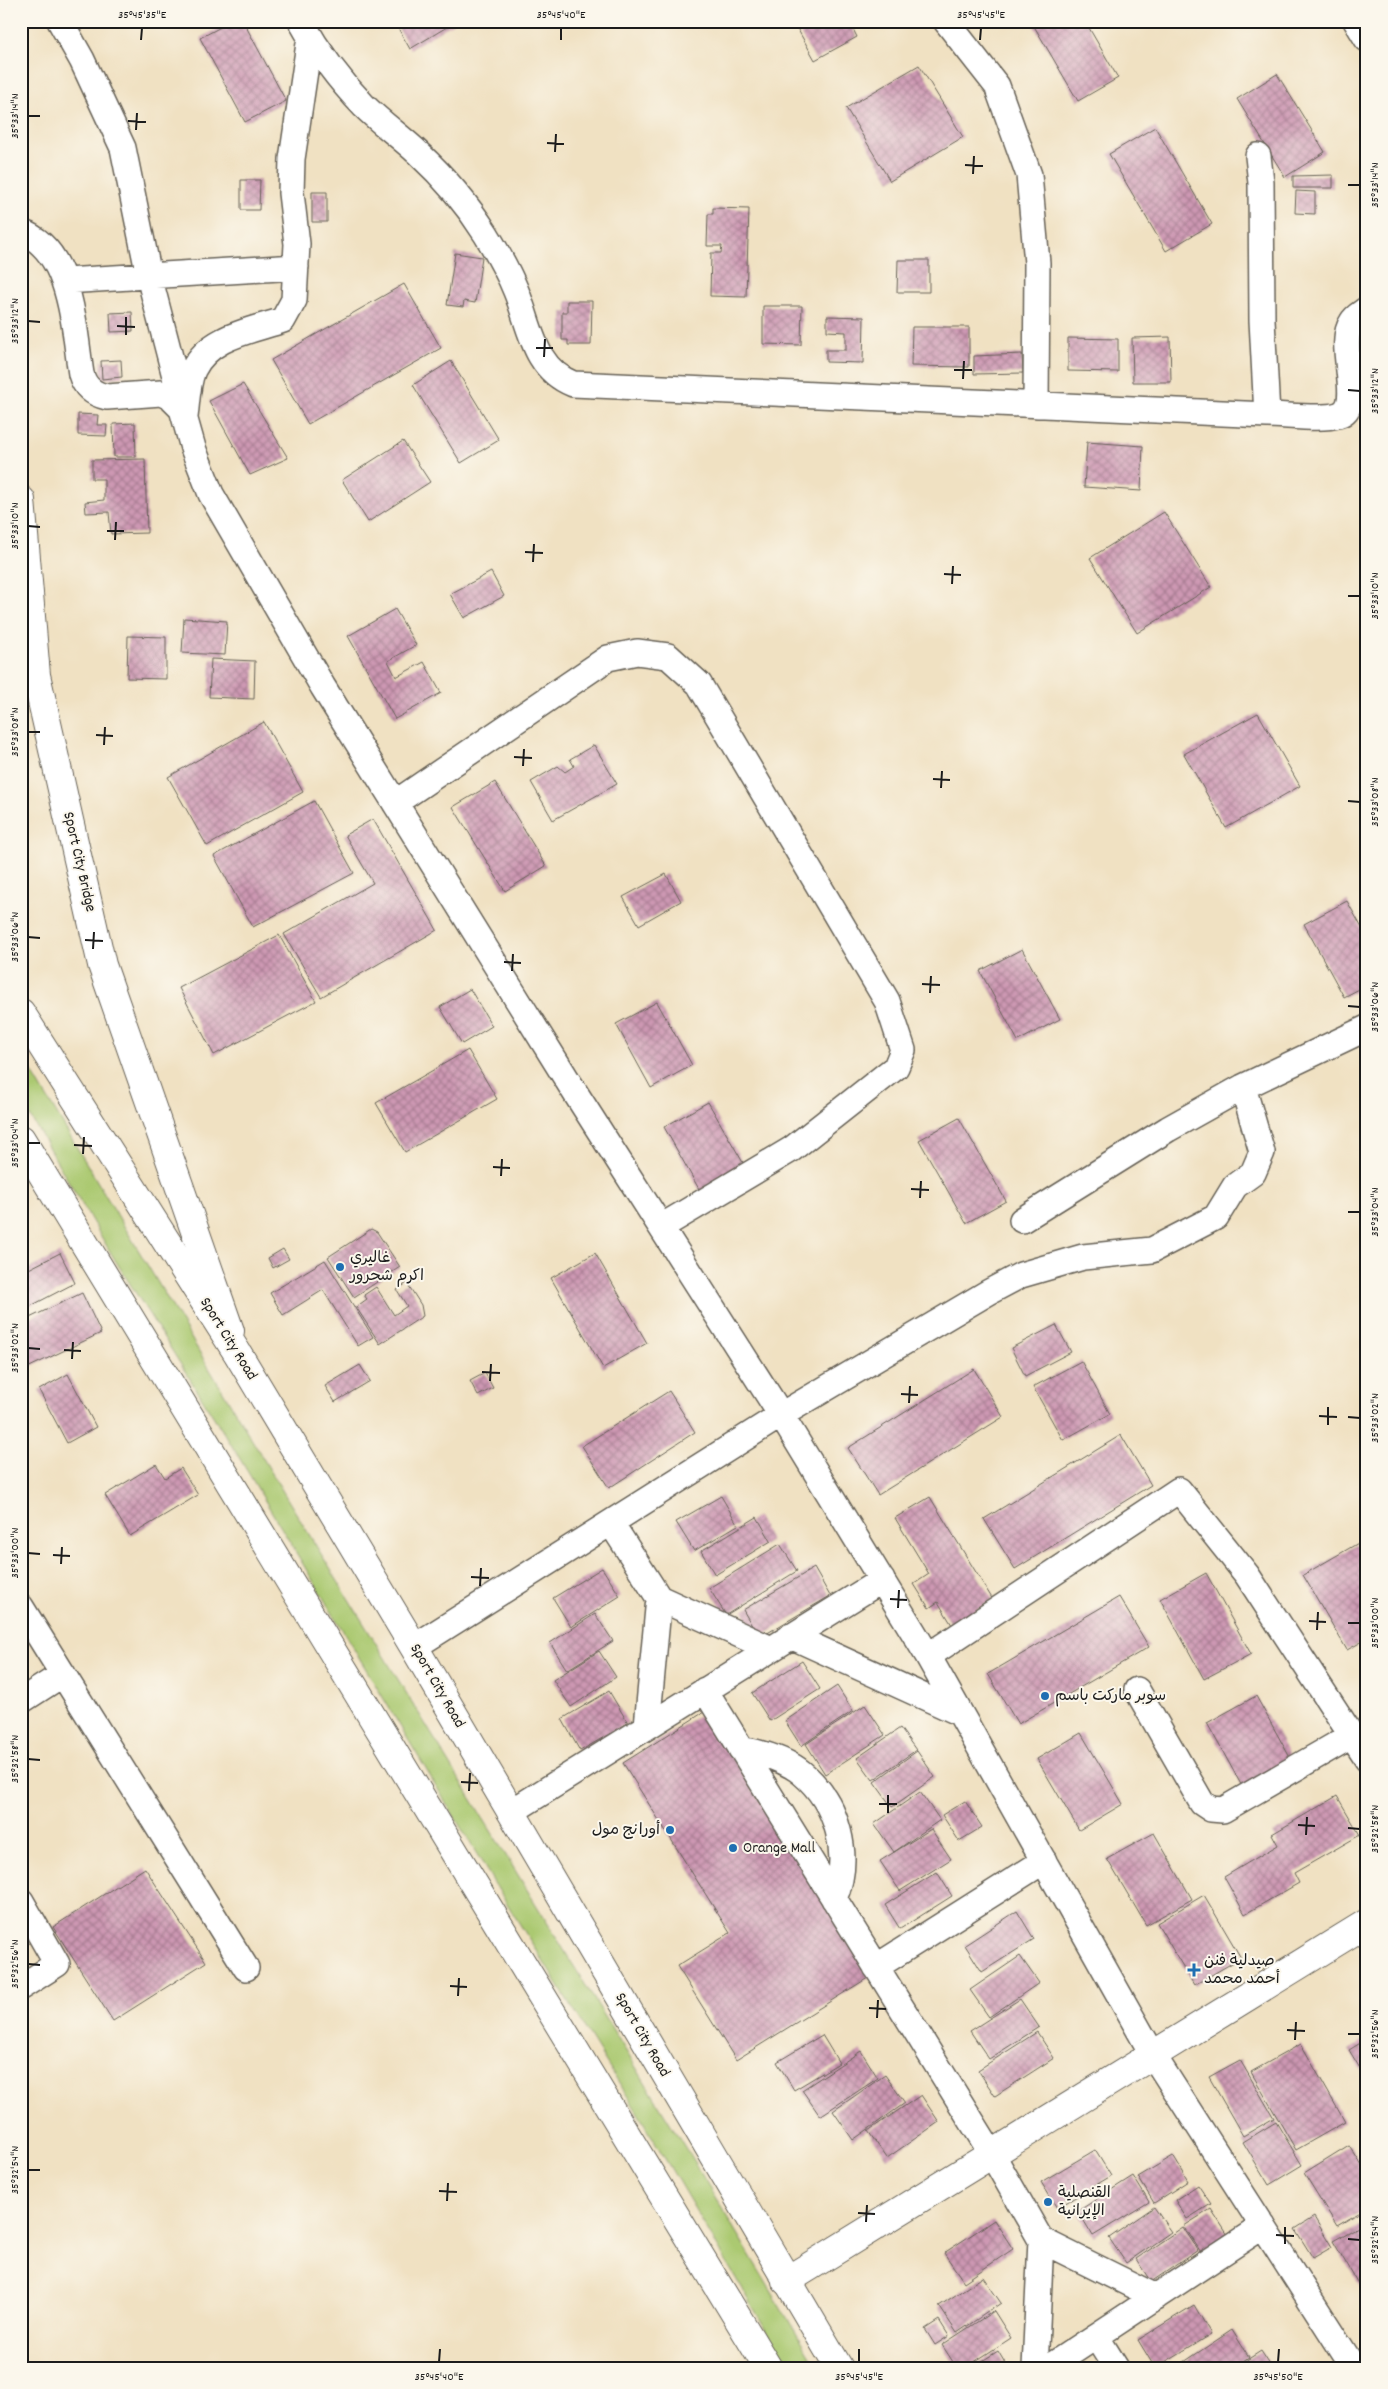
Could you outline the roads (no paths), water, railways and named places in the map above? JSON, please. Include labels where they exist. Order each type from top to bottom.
[{"type":"main road","name":"Sport City Bridge","points":[[21,500],[36,675],[102,965],[238,1354]]},
{"type":"main road","name":"Sport City Road","points":[[21,1013],[238,1354],[414,1647],[838,2368]]},
{"type":"main road","points":[[21,1139],[768,2368]]},
{"type":"main road","points":[[786,2281],[1367,1923]]},
{"type":"street","points":[[60,21],[82,60],[123,148],[149,276],[185,417],[202,471],[228,525],[247,554],[323,687],[781,1415],[928,1656],[1153,2056],[1354,2368]]},
{"type":"street","points":[[946,21],[997,86],[1029,175],[1037,263],[1036,405]]},
{"type":"street","points":[[1356,21],[1367,39]]},
{"type":"street","points":[[185,417],[189,386],[194,369],[206,353],[222,339],[282,320],[294,300],[297,244],[291,193],[292,159],[305,29]]},
{"type":"street","points":[[305,29],[342,80],[364,105],[417,152],[443,178],[466,206],[502,261],[516,291],[539,354],[545,364],[562,379],[573,384],[1268,415],[1333,416],[1345,411],[1352,400],[1346,360],[1348,334],[1351,322],[1367,309]]},
{"type":"street","points":[[1258,156],[1262,183],[1262,320],[1268,415]]},
{"type":"street","points":[[21,232],[39,242],[50,254],[65,281],[81,374],[86,386],[98,395],[106,397],[161,393],[177,403],[185,417]]},
{"type":"street","points":[[65,281],[296,268]]},
{"type":"street","points":[[395,803],[608,658],[637,652],[668,656],[699,684],[886,1001],[903,1050],[896,1067],[792,1150],[661,1227]]},
{"type":"street","points":[[1022,1220],[1168,1129],[1243,1087],[1367,1028]]},
{"type":"street","points":[[414,1647],[781,1415],[1021,1275],[1082,1257],[1152,1250],[1216,1217],[1235,1186],[1253,1173],[1262,1152],[1243,1087]]},
{"type":"street","points":[[928,1656],[1179,1490],[1248,1575],[1367,1759]]},
{"type":"street","points":[[611,1523],[659,1598],[781,1642],[960,1713]]},
{"type":"street","points":[[511,1812],[882,1580]]},
{"type":"street","points":[[647,1726],[659,1598]]},
{"type":"street","points":[[21,1607],[246,1968]]},
{"type":"street","points":[[21,1701],[63,1674]]},
{"type":"street","points":[[705,1690],[992,2154],[1041,2240],[1036,2368]]},
{"type":"street","points":[[1137,1690],[1202,1803],[1211,1809],[1223,1810],[1351,1736]]},
{"type":"street","points":[[741,1749],[764,1753],[783,1761],[801,1772],[821,1792],[832,1810],[838,1826],[841,1850],[841,1882],[834,1899]]},
{"type":"street","points":[[876,1967],[1044,1861]]},
{"type":"street","points":[[21,1901],[57,1964],[21,1988]]},
{"type":"street","points":[[1048,2368],[1263,2226]]},
{"type":"street","points":[[1041,2240],[1156,2297]]},
{"type":"street","points":[[1096,2336],[1116,2368]]},
{"type":"place","name":"غاليري اكرم شحرور","points":[[340,1267]]},
{"type":"place","name":"سوبر ماركت باسم","points":[[1045,1696]]},
{"type":"place","name":"أورانج مول","points":[[670,1830]]},
{"type":"place","name":"Orange Mall","points":[[733,1848]]},
{"type":"place","name":"صيدلية فنن أحمد محمد","points":[[1194,1970]]},
{"type":"place","name":"القنصلية الإيرانية","points":[[1048,2202]]}]
